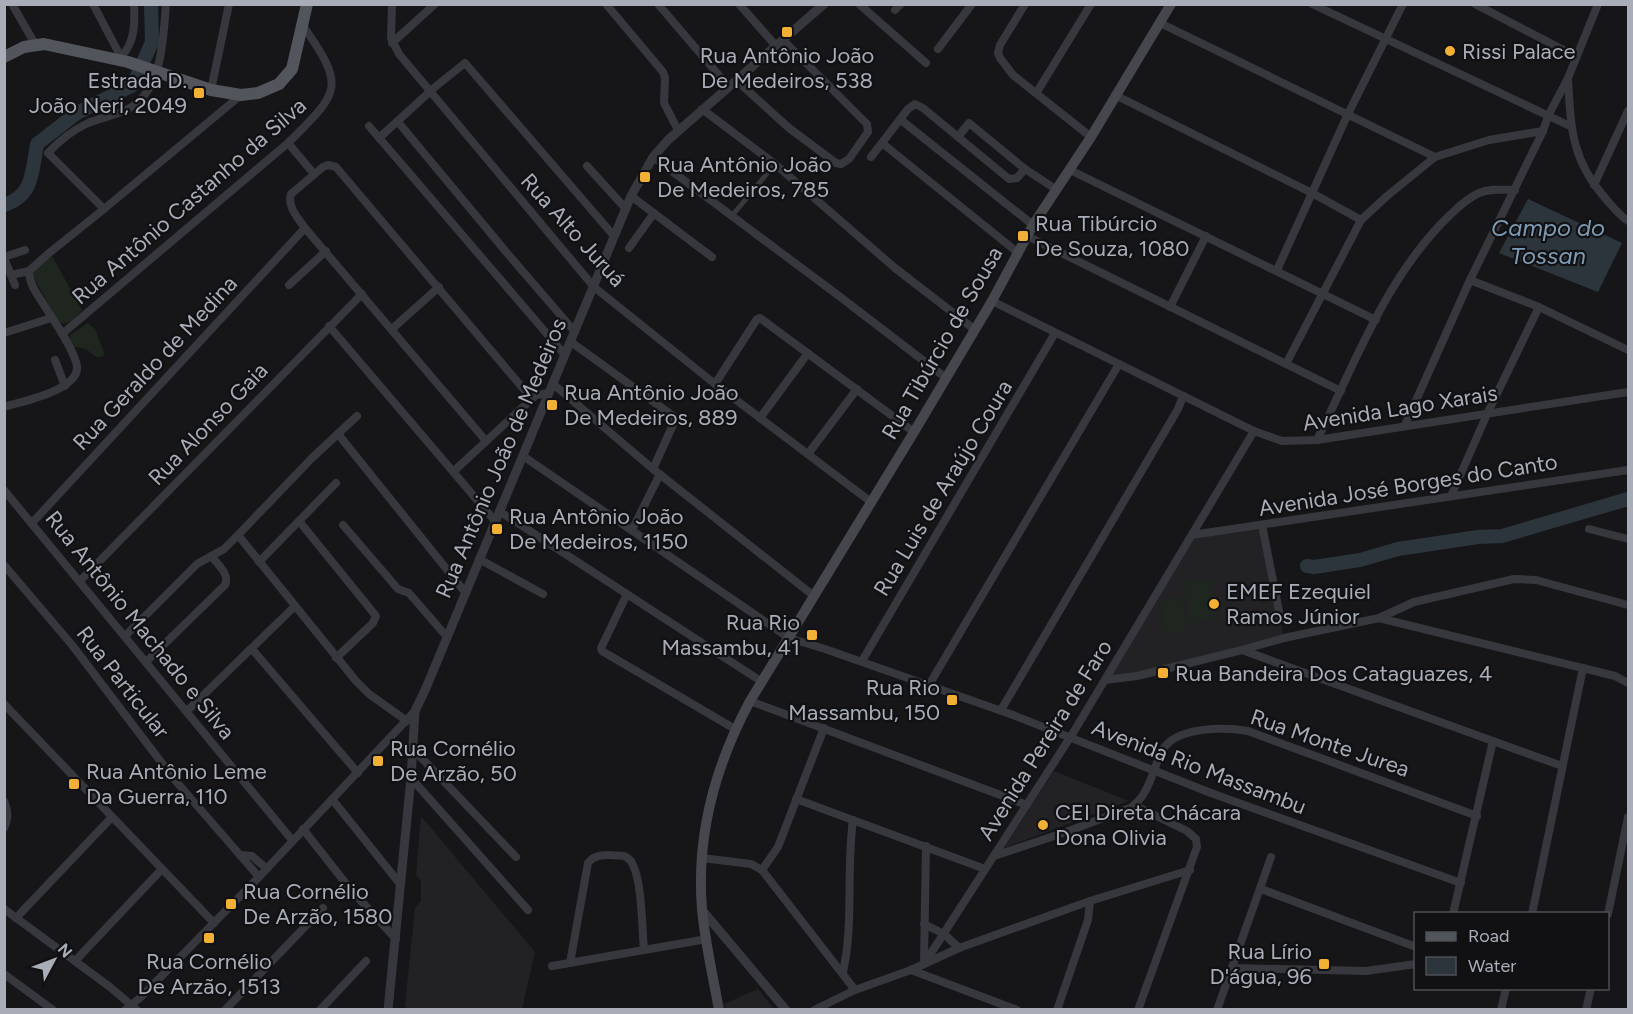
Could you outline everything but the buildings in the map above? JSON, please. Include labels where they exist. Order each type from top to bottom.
[{"type":"main road","points":[[4,57],[35,44],[56,46],[124,60],[211,90],[241,94],[258,93],[270,89],[286,77],[292,69],[307,4]]},
{"type":"main road","name":"Rua Tibúrcio de Sousa","points":[[719,1010],[702,910],[702,858],[706,820],[712,793],[735,729],[992,301],[1033,225],[1091,137],[1171,4]]},
{"type":"street","points":[[12,4],[35,44]]},
{"type":"street","points":[[93,4],[124,60]]},
{"type":"street","points":[[124,60],[133,35],[134,4]]},
{"type":"street","points":[[104,210],[48,153],[64,138],[81,127],[129,109],[144,94],[155,70],[166,4]]},
{"type":"street","points":[[211,90],[228,4]]},
{"type":"street","points":[[392,4],[390,33],[392,43]]},
{"type":"street","points":[[392,43],[435,4]]},
{"type":"street","points":[[606,4],[663,72],[665,78],[664,103],[678,130]]},
{"type":"street","points":[[658,4],[728,87]]},
{"type":"street","points":[[736,80],[789,128],[836,163],[841,164],[847,161],[868,132],[867,124],[739,4]]},
{"type":"street","name":"Rua Antônio João de Medeiros","points":[[388,1010],[411,778],[415,711],[614,236],[653,158],[678,130],[824,4]]},
{"type":"street","points":[[859,4],[926,63]]},
{"type":"street","points":[[938,49],[972,4]]},
{"type":"street","points":[[1025,4],[1003,39],[998,53],[1005,67],[1091,137]]},
{"type":"street","points":[[1037,92],[1091,4]]},
{"type":"street","points":[[1312,4],[1570,126]]},
{"type":"street","points":[[1276,270],[1347,116],[1403,4]]},
{"type":"street","points":[[1475,4],[1575,56]]},
{"type":"street","points":[[1405,425],[1470,280],[1568,78],[1598,4]]},
{"type":"street","points":[[1160,23],[1435,157]]},
{"type":"street","name":"Rua Antônio Castanho da Silva","points":[[62,334],[288,143],[322,109],[332,90],[330,68],[303,26]]},
{"type":"street","name":"Rua Alto Juruá","points":[[392,43],[429,92],[594,287],[715,384],[871,502]]},
{"type":"street","points":[[379,138],[398,123],[429,92],[465,63],[614,236]]},
{"type":"street","points":[[1568,78],[1570,126],[1576,152],[1594,185],[1622,217],[1629,221]]},
{"type":"street","points":[[11,274],[29,271],[241,94]]},
{"type":"street","points":[[1115,95],[1361,220]]},
{"type":"street","points":[[871,157],[910,107],[918,105],[1009,179],[1017,178],[1025,169]]},
{"type":"street","points":[[702,109],[775,164],[895,268],[974,329]]},
{"type":"street","points":[[1594,185],[1629,111]]},
{"type":"street","points":[[901,120],[1033,225]]},
{"type":"street","points":[[398,123],[575,332]]},
{"type":"street","points":[[958,137],[969,123],[1025,169],[1057,190]]},
{"type":"street","points":[[369,126],[565,355]]},
{"type":"street","points":[[1286,364],[1361,220],[1404,181],[1435,157],[1489,140],[1543,131]]},
{"type":"street","points":[[288,143],[314,174]]},
{"type":"street","points":[[882,143],[1017,252]]},
{"type":"street","points":[[653,158],[946,378]]},
{"type":"street","points":[[731,217],[775,164]]},
{"type":"street","points":[[486,441],[305,228],[289,202],[291,195],[314,174],[328,165],[336,167],[532,399]]},
{"type":"street","points":[[587,166],[626,209]]},
{"type":"street","points":[[1070,170],[1376,320]]},
{"type":"street","points":[[1317,440],[1395,284],[1424,241],[1455,210],[1479,193],[1492,189],[1515,190]]},
{"type":"street","points":[[632,196],[712,257]]},
{"type":"street","points":[[629,248],[654,213]]},
{"type":"street","name":"Rua Geraldo de Medina","points":[[32,523],[305,228]]},
{"type":"street","points":[[1027,236],[1341,391]]},
{"type":"street","points":[[1170,307],[1206,236]]},
{"type":"street","points":[[15,285],[4,258],[25,250]]},
{"type":"street","points":[[289,285],[326,252]]},
{"type":"street","points":[[4,407],[65,386],[75,377],[77,366],[62,334],[33,288],[29,271]]},
{"type":"street","points":[[1470,280],[1539,307],[1629,350]]},
{"type":"street","points":[[392,329],[439,287]]},
{"type":"street","name":"Rua Alonso Gaia","points":[[80,581],[362,294]]},
{"type":"street","name":"Avenida Lago Xarais","points":[[992,301],[1183,396],[1282,441],[1317,440],[1629,392]]},
{"type":"street","points":[[1451,496],[1488,412],[1539,307]]},
{"type":"street","points":[[4,333],[51,318]]},
{"type":"street","points":[[715,384],[759,318],[914,432]]},
{"type":"street","points":[[329,326],[495,521]]},
{"type":"street","name":"Rua Luis de Araújo Coura","points":[[862,662],[1056,333]]},
{"type":"street","points":[[571,342],[676,418],[632,530]]},
{"type":"street","points":[[760,418],[808,352]]},
{"type":"street","points":[[55,360],[65,386]]},
{"type":"street","points":[[929,685],[1119,364]]},
{"type":"street","points":[[454,471],[532,399],[551,388],[814,596]]},
{"type":"street","points":[[808,454],[856,389]]},
{"type":"street","points":[[1001,711],[1178,409],[1183,396]]},
{"type":"street","points":[[125,636],[197,564],[224,549],[357,416]]},
{"type":"street","name":"Avenida Pereira de Faro","points":[[924,964],[1106,681],[1254,430]]},
{"type":"street","points":[[338,434],[465,592]]},
{"type":"street","name":"Avenida Rio Massambu","points":[[522,456],[789,638],[1001,711],[1211,793],[1461,883]]},
{"type":"street","name":"Avenida José Borges do Canto","points":[[1192,535],[1629,470]]},
{"type":"street","points":[[259,562],[336,483]]},
{"type":"street","name":"Rua Antônio Machado e Silva","points":[[4,490],[292,840]]},
{"type":"street","points":[[499,511],[762,682]]},
{"type":"street","points":[[299,521],[376,616],[373,624],[336,658]]},
{"type":"street","points":[[343,525],[398,589],[409,593],[447,637]]},
{"type":"street","points":[[1262,525],[1280,616]]},
{"type":"street","points":[[1589,529],[1629,539]]},
{"type":"street","points":[[238,535],[336,658],[369,694],[406,721]]},
{"type":"street","points":[[146,662],[225,585],[227,578],[212,556]]},
{"type":"street","points":[[479,559],[543,594]]},
{"type":"street","name":"Rua Particular","points":[[4,565],[72,645],[174,779],[259,877]]},
{"type":"street","points":[[1106,681],[1137,676],[1284,638],[1379,618],[1414,603],[1524,578],[1629,605]]},
{"type":"street","points":[[627,594],[601,648],[602,651],[735,729]]},
{"type":"street","points":[[187,711],[295,606]]},
{"type":"street","points":[[1379,618],[1615,676],[1629,683]]},
{"type":"street","points":[[252,649],[358,773]]},
{"type":"street","points":[[1242,650],[1563,766]]},
{"type":"street","points":[[1532,912],[1583,668]]},
{"type":"street","points":[[750,701],[1027,805]]},
{"type":"street","points":[[4,704],[214,923]]},
{"type":"street","points":[[4,909],[75,961],[131,1008],[259,877],[415,711]]},
{"type":"street","points":[[762,870],[778,847],[824,728]]},
{"type":"street","name":"Rua Monte Jurea","points":[[1134,805],[1155,771],[1161,752],[1171,741],[1198,731],[1230,728],[1248,731],[1477,816]]},
{"type":"street","points":[[1454,912],[1493,741]]},
{"type":"street","points":[[413,749],[516,857]]},
{"type":"street","points":[[411,778],[528,910]]},
{"type":"street","points":[[332,799],[400,884]]},
{"type":"street","points":[[796,799],[985,869]]},
{"type":"street","points":[[4,801],[8,811],[8,820],[4,828]]},
{"type":"street","points":[[994,856],[1066,832],[1134,805],[1187,831],[1196,839],[1197,848],[1190,870],[1138,1010]]},
{"type":"street","points":[[16,918],[112,817]]},
{"type":"street","points":[[1608,912],[1629,817]]},
{"type":"street","points":[[843,972],[848,945],[849,851],[853,820]]},
{"type":"street","points":[[303,828],[351,890],[396,939]]},
{"type":"street","points":[[924,964],[926,846]]},
{"type":"street","points":[[240,855],[252,856],[266,868]]},
{"type":"street","points":[[570,963],[588,863],[593,857],[598,856],[624,856],[633,865],[644,951]]},
{"type":"street","points":[[1217,1010],[1271,857]]},
{"type":"street","points":[[702,858],[752,864],[762,870],[855,990]]},
{"type":"street","points":[[75,961],[162,869]]},
{"type":"street","points":[[814,1010],[855,990],[911,970],[958,948],[1090,901],[1190,870]]},
{"type":"street","points":[[1261,889],[1414,946]]},
{"type":"street","points":[[1057,1010],[1088,920],[1090,901]]},
{"type":"street","points":[[225,1010],[323,908]]},
{"type":"street","points":[[702,910],[786,1010]]},
{"type":"street","points":[[924,924],[944,934],[958,948]]},
{"type":"street","points":[[552,966],[706,939]]},
{"type":"street","points":[[320,1010],[366,961]]},
{"type":"street","points":[[1232,968],[1366,971],[1414,964]]},
{"type":"street","points":[[911,970],[1017,1010]]},
{"type":"street","points":[[4,974],[53,1010]]},
{"type":"street","points":[[1501,1010],[1506,990]]},
{"type":"street","points":[[1586,1010],[1590,990]]},
{"type":"shaded area","points":[[52,256],[82,310],[67,323],[57,320],[33,276],[34,270]]},
{"type":"shaded area","points":[[88,323],[95,329],[105,355],[97,357],[85,349],[71,346],[70,335]]},
{"type":"shaded area","name":"EMEF Ezequiel Ramos Júnior","points":[[1262,525],[1284,638],[1109,680],[1192,535]]},
{"type":"shaded area","points":[[1209,580],[1214,620],[1189,623],[1184,583]]},
{"type":"shaded area","points":[[1183,598],[1186,632],[1165,634],[1162,600]]},
{"type":"shaded area","name":"CEI Direta Chácara Dona Olivia","points":[[1054,771],[1129,801],[1004,848]]},
{"type":"shaded area","points":[[421,816],[535,952],[522,1009],[408,1010],[405,1005],[415,908],[421,901],[421,881],[416,875]]},
{"type":"shaded area","points":[[758,989],[774,1009],[725,1009],[724,1004]]},
{"type":"water","name":"Campo do Tossan","points":[[1528,199],[1622,243],[1598,292],[1499,253]]},
{"type":"waterway","points":[[4,205],[14,201],[26,189],[30,181],[37,144],[77,113],[133,85],[152,42],[151,4]]},
{"type":"waterway","points":[[1307,566],[1360,560],[1398,549],[1478,537],[1502,536],[1628,499]]},
{"type":"place","name":"Rua Antônio João De Medeiros, 538","points":[[787,32]]},
{"type":"place","name":"Rissi Palace","points":[[1450,51]]},
{"type":"place","name":"Estrada D. João Neri, 2049","points":[[199,93]]},
{"type":"place","name":"Rua Antônio João De Medeiros, 785","points":[[645,177]]},
{"type":"place","name":"Rua Tibúrcio De Souza, 1080","points":[[1023,236]]},
{"type":"place","name":"Rua Antônio João De Medeiros, 889","points":[[552,405]]},
{"type":"place","name":"Rua Antônio João De Medeiros, 1150","points":[[497,529]]},
{"type":"place","name":"EMEF Ezequiel Ramos Júnior","points":[[1214,604]]},
{"type":"place","name":"Rua Rio Massambu, 41","points":[[812,635]]},
{"type":"place","name":"Rua Bandeira Dos Cataguazes, 4","points":[[1163,673]]},
{"type":"place","name":"Rua Rio Massambu, 150","points":[[952,700]]},
{"type":"place","name":"Rua Cornélio De Arzão, 50","points":[[378,761]]},
{"type":"place","name":"Rua Antônio Leme Da Guerra, 110","points":[[74,784]]},
{"type":"place","name":"CEI Direta Chácara Dona Olivia","points":[[1043,825]]},
{"type":"place","name":"Rua Cornélio De Arzão, 1580","points":[[231,904]]},
{"type":"place","name":"Rua Cornélio De Arzão, 1513","points":[[209,938]]},
{"type":"place","name":"Rua Lírio D'água, 96","points":[[1324,964]]}]
